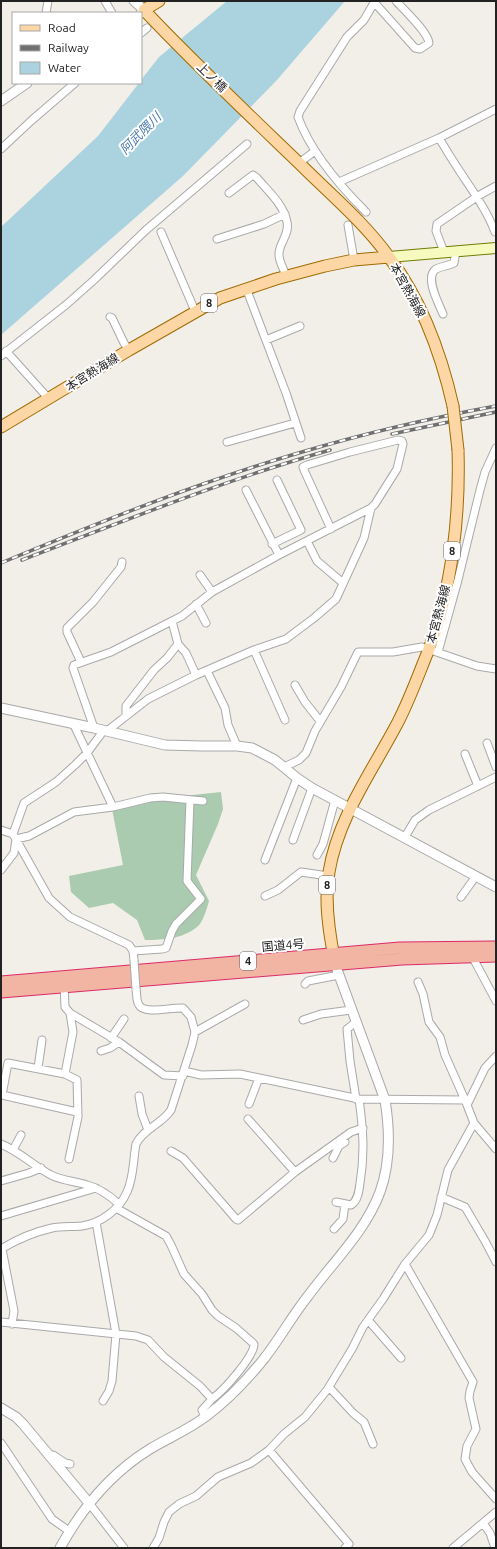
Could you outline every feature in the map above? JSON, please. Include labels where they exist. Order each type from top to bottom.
[{"type":"highway","name":"国道4号","points":[[336,964],[400,948],[496,947]]},
{"type":"highway","name":"国道4号","points":[[1,982],[64,982],[336,964],[496,956]]},
{"type":"highway","name":"国道4号","points":[[1,992],[64,982]]},
{"type":"main road","points":[[143,12],[159,1]]},
{"type":"main road","name":"上ノ橋","points":[[143,12],[265,129]]},
{"type":"main road","name":"本宮熱海線","points":[[265,129],[349,211],[389,257],[412,294],[432,338],[446,375],[453,406],[458,450],[457,504],[452,553],[434,650],[399,720],[350,808],[333,854],[328,876],[327,903],[336,964]]},
{"type":"main road","points":[[389,257],[496,248]]},
{"type":"main road","name":"本宮熱海線","points":[[1,428],[129,350],[220,298],[246,288],[286,276],[354,260],[389,257]]},
{"type":"street","points":[[46,12],[48,1]]},
{"type":"street","points":[[105,1],[111,12]]},
{"type":"street","points":[[134,1],[143,12]]},
{"type":"street","points":[[366,212],[327,168],[315,151],[305,134],[298,115],[347,37],[364,20],[374,1],[416,48],[420,49],[429,43],[429,40],[424,33],[396,1]]},
{"type":"street","points":[[142,32],[147,28]]},
{"type":"street","points":[[1,101],[26,84]]},
{"type":"street","points":[[1,149],[74,84]]},
{"type":"street","points":[[339,182],[439,138],[496,109]]},
{"type":"street","points":[[439,138],[457,167],[478,196],[491,220],[495,232]]},
{"type":"street","points":[[49,399],[4,354],[67,304],[146,230],[247,144]]},
{"type":"street","points":[[299,163],[315,151]]},
{"type":"street","points":[[229,193],[253,175],[285,214],[287,231],[279,254],[286,276]]},
{"type":"street","points":[[444,252],[436,231],[437,224],[478,196],[496,186]]},
{"type":"street","points":[[217,239],[253,229],[285,214]]},
{"type":"street","points":[[348,225],[354,260]]},
{"type":"street","points":[[161,232],[195,311]]},
{"type":"street","points":[[443,314],[433,290],[432,276],[436,270],[454,263],[456,251]]},
{"type":"street","points":[[246,288],[301,438]]},
{"type":"street","points":[[110,317],[112,318],[129,350]]},
{"type":"street","points":[[266,340],[300,326]]},
{"type":"street","points":[[227,442],[295,423]]},
{"type":"street","points":[[102,729],[73,668],[74,665],[111,652],[182,616],[212,592],[278,555],[331,529],[371,508],[397,469],[403,444],[401,440],[350,452],[303,467],[331,529]]},
{"type":"street","points":[[434,650],[458,580],[485,472],[496,448]]},
{"type":"street","points":[[272,544],[301,530],[277,480]]},
{"type":"street","points":[[246,490],[278,555]]},
{"type":"street","points":[[1,870],[14,853],[14,837],[24,803],[56,782],[87,753],[102,729],[126,716],[148,699],[196,675],[254,650],[277,643],[292,635],[336,599],[364,538],[371,508]]},
{"type":"street","points":[[307,541],[317,561],[343,582]]},
{"type":"street","points":[[81,662],[67,632],[67,628],[93,602],[121,567],[122,562]]},
{"type":"street","points":[[200,575],[212,592]]},
{"type":"street","points":[[196,604],[206,623]]},
{"type":"street","points":[[172,621],[178,644],[186,653],[196,675]]},
{"type":"street","points":[[126,716],[126,706],[154,670],[167,658],[178,644]]},
{"type":"street","points":[[284,767],[304,757],[320,721],[341,687],[358,652],[389,652],[422,647],[477,666],[496,669]]},
{"type":"street","points":[[254,650],[285,720]]},
{"type":"street","points":[[207,670],[225,708],[228,725],[237,746]]},
{"type":"street","points":[[295,685],[305,702],[320,721]]},
{"type":"street","points":[[1,708],[102,729],[165,745],[237,746],[258,750],[312,788],[496,886]]},
{"type":"street","points":[[73,723],[113,807]]},
{"type":"street","points":[[487,744],[496,767]]},
{"type":"street","points":[[465,754],[478,786]]},
{"type":"street","points":[[405,837],[415,820],[429,810],[496,777]]},
{"type":"street","points":[[265,860],[297,778]]},
{"type":"street","points":[[293,840],[312,788]]},
{"type":"street","points":[[14,837],[29,836],[74,812],[113,807],[150,798],[202,801]]},
{"type":"street","points":[[133,951],[166,948],[176,924],[201,898],[187,881],[190,800]]},
{"type":"street","points":[[317,855],[323,844],[335,800]]},
{"type":"street","points":[[1,830],[14,837],[49,898],[70,917],[126,944],[133,951],[138,1005],[144,1010],[185,1009],[192,1020],[195,1032],[171,1110],[168,1116],[141,1136],[136,1144],[132,1178],[127,1192],[118,1206],[105,1217],[96,1222],[82,1226],[52,1228],[40,1231],[2,1249],[14,1311],[12,1324]]},
{"type":"street","points":[[265,896],[278,890],[301,872],[328,876]]},
{"type":"street","points":[[461,897],[476,876]]},
{"type":"street","points":[[472,956],[496,1001]]},
{"type":"street","points":[[60,1548],[69,1531],[89,1503],[110,1480],[134,1460],[205,1417],[235,1392],[263,1360],[307,1296],[358,1233],[370,1214],[380,1193],[386,1173],[388,1154],[388,1123],[384,1100],[336,964],[305,984]]},
{"type":"street","points":[[64,982],[65,1007],[70,1013],[118,1042],[164,1074],[240,1074],[358,1099],[466,1103]]},
{"type":"street","points":[[418,982],[423,994],[429,1022],[440,1037],[445,1055],[474,1123],[496,1149]]},
{"type":"street","points":[[195,1032],[245,1004]]},
{"type":"street","points":[[304,1020],[321,1014],[351,1010]]},
{"type":"street","points":[[65,1074],[73,1032],[70,1013]]},
{"type":"street","points":[[111,1038],[124,1019]]},
{"type":"street","points":[[336,1202],[353,1204],[359,1192],[364,1163],[362,1128],[350,1061],[347,1028],[356,1022]]},
{"type":"street","points":[[38,1068],[42,1040]]},
{"type":"street","points":[[101,1051],[118,1042]]},
{"type":"street","points":[[466,1103],[482,1073],[496,1056]]},
{"type":"street","points":[[69,1159],[78,1117],[78,1112],[77,1080],[65,1074],[8,1063],[2,1095],[78,1112]]},
{"type":"street","points":[[250,1104],[259,1078]]},
{"type":"street","points":[[139,1096],[142,1114],[148,1130]]},
{"type":"street","points":[[248,1119],[296,1172]]},
{"type":"street","points":[[153,1548],[170,1512],[179,1504],[196,1496],[218,1477],[251,1463],[269,1450],[284,1434],[305,1417],[329,1387],[368,1320],[405,1264],[429,1235],[437,1215],[448,1170],[474,1123]]},
{"type":"street","points":[[171,1151],[183,1158],[238,1220],[296,1172],[351,1132],[362,1128]]},
{"type":"street","points":[[333,1158],[339,1146],[350,1137],[351,1132]]},
{"type":"street","points":[[13,1150],[21,1135]]},
{"type":"street","points":[[1,1144],[13,1150],[50,1175],[67,1182],[88,1185],[96,1188],[118,1206],[166,1236],[184,1274],[202,1294],[212,1310],[254,1344],[254,1349],[238,1372],[202,1410],[205,1417]]},
{"type":"street","points":[[1,1181],[41,1168]]},
{"type":"street","points":[[1,1216],[96,1188]]},
{"type":"street","points":[[441,1197],[465,1207],[496,1262]]},
{"type":"street","points":[[334,1230],[343,1219],[345,1204]]},
{"type":"street","points":[[96,1222],[116,1334],[112,1381],[109,1392],[103,1401]]},
{"type":"street","points":[[405,1264],[464,1364],[466,1371],[472,1378],[473,1382],[469,1398],[476,1429],[467,1446],[466,1459],[472,1472],[496,1499]]},
{"type":"street","points":[[368,1320],[400,1358]]},
{"type":"street","points":[[1,1322],[136,1336],[148,1340],[164,1357],[200,1386],[212,1399]]},
{"type":"street","points":[[329,1387],[353,1413],[364,1422],[373,1444]]},
{"type":"street","points":[[1,1408],[19,1421],[49,1455],[124,1548]]},
{"type":"street","points":[[1,1443],[52,1519],[69,1531]]},
{"type":"street","points":[[269,1450],[350,1544],[345,1548]]},
{"type":"street","points":[[49,1455],[53,1455],[65,1463],[70,1464]]},
{"type":"street","points":[[453,1548],[496,1512]]},
{"type":"street","points":[[483,1523],[490,1533],[495,1548]]},
{"type":"green space","points":[[221,792],[223,809],[196,875],[209,901],[200,924],[188,933],[174,938],[145,940],[137,920],[113,903],[89,908],[71,892],[69,876],[123,865],[112,809],[155,799]]},
{"type":"water","name":"阿武隈川","points":[[227,1],[345,1],[277,80],[183,176],[1,335],[1,227],[98,136],[138,84],[142,84],[142,79],[159,57]]},
{"type":"railway","points":[[1,563],[150,503],[225,476],[374,432],[496,406]]},
{"type":"railway","points":[[392,434],[496,412]]},
{"type":"railway","points":[[22,560],[252,474],[330,450]]}]
